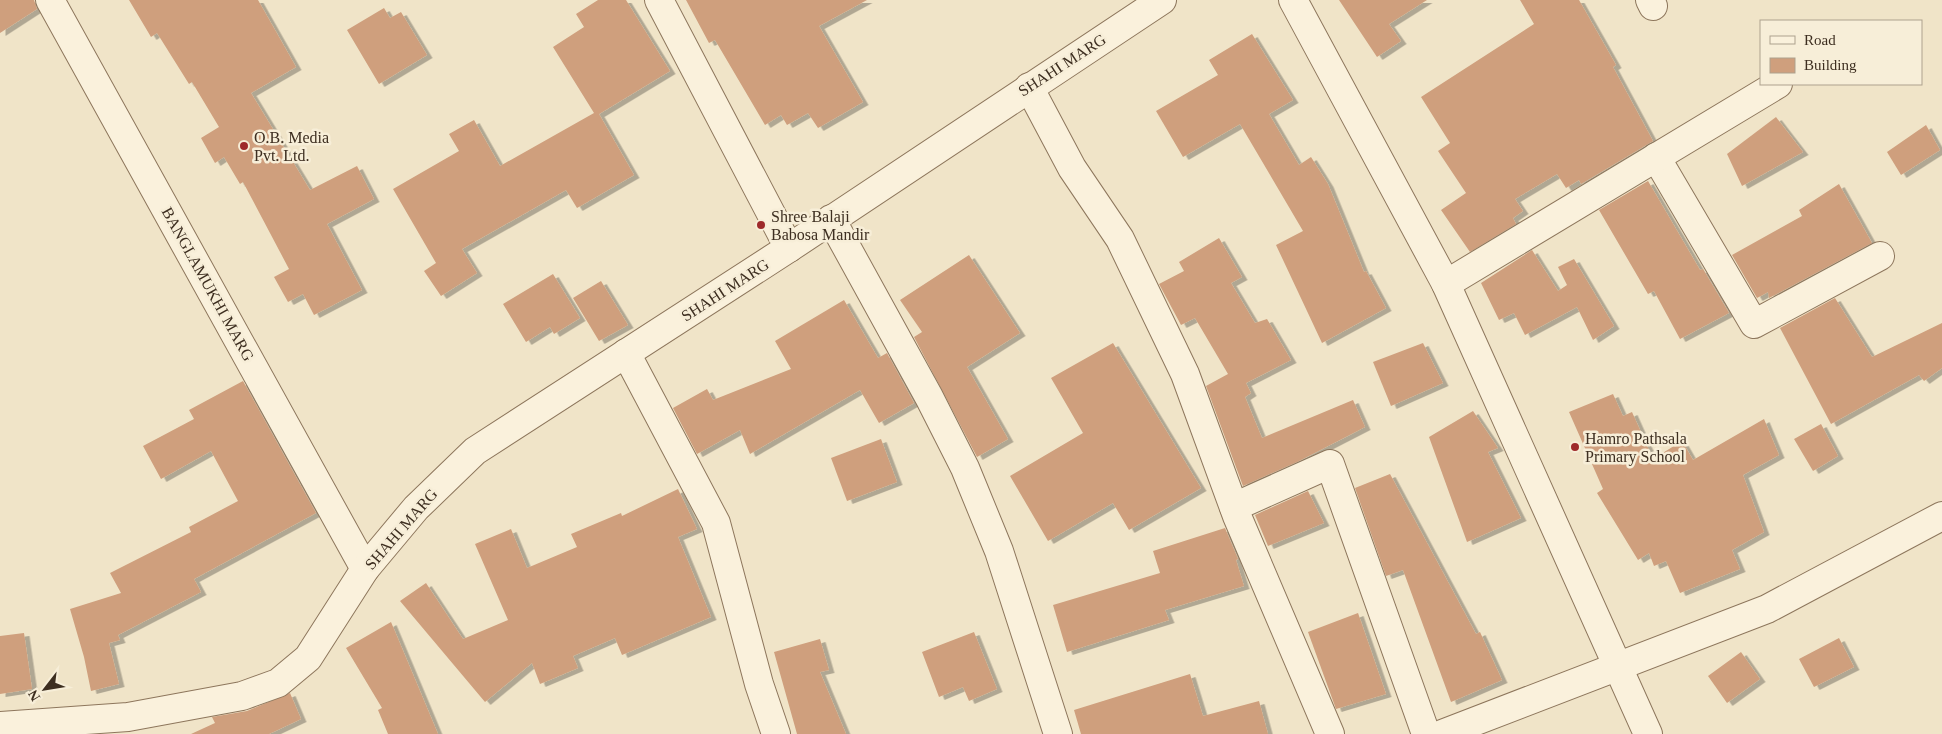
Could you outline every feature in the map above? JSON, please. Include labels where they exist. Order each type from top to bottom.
[{"type":"street","name":"BANGLAMUKHI MARG","points":[[50,0],[365,569]]},
{"type":"street","points":[[659,0],[789,248]]},
{"type":"street","name":"SHAHI MARG","points":[[0,726],[128,717],[242,696],[278,682],[308,658],[365,569],[416,508],[475,452],[789,248],[1162,0]]},
{"type":"street","points":[[1293,0],[1446,284],[1648,734]]},
{"type":"street","points":[[1446,284],[1776,85]]},
{"type":"street","points":[[1029,87],[1072,168],[1120,240],[1185,374],[1234,507],[1330,734]]},
{"type":"street","points":[[1656,157],[1754,324],[1880,256]]},
{"type":"street","points":[[831,219],[965,468],[999,551],[1058,734]]},
{"type":"street","points":[[626,353],[716,523],[759,684],[776,734]]},
{"type":"street","points":[[1234,507],[1330,464],[1426,734]]},
{"type":"street","points":[[1442,734],[1767,609],[1942,516]]},
{"type":"building","points":[[0,0],[34,0],[37,9],[0,33]]},
{"type":"building","points":[[129,0],[258,0],[296,67],[251,93],[310,190],[357,166],[374,199],[327,224],[362,290],[314,315],[303,294],[288,302],[274,277],[289,269],[243,182],[240,184],[224,157],[215,163],[201,138],[219,127],[192,82],[189,84],[157,33],[151,37]]},
{"type":"building","points":[[598,0],[626,0],[670,71],[599,114],[634,175],[577,208],[566,190],[462,249],[477,273],[441,296],[424,271],[436,263],[393,189],[459,151],[449,134],[474,120],[500,166],[594,113],[553,47],[584,27],[576,14]]},
{"type":"building","points":[[686,0],[867,0],[819,26],[863,102],[818,128],[808,113],[787,125],[781,115],[765,125],[715,40],[709,43]]},
{"type":"building","points":[[1339,0],[1427,0],[1389,24],[1401,41],[1377,57]]},
{"type":"building","points":[[1520,0],[1579,0],[1616,65],[1613,67],[1653,141],[1581,184],[1579,180],[1566,188],[1557,174],[1515,199],[1523,211],[1513,218],[1516,224],[1470,252],[1441,210],[1466,193],[1438,151],[1450,143],[1421,97],[1534,24]]},
{"type":"building","points":[[384,8],[390,18],[401,12],[427,55],[379,84],[347,30]]},
{"type":"building","points":[[1252,34],[1293,100],[1269,114],[1299,165],[1311,157],[1328,184],[1364,272],[1366,271],[1386,308],[1322,343],[1276,245],[1303,231],[1240,124],[1183,157],[1156,111],[1218,75],[1209,60]]},
{"type":"building","points":[[1776,117],[1803,152],[1742,186],[1727,154]]},
{"type":"building","points":[[1926,125],[1940,150],[1901,175],[1887,152]]},
{"type":"building","points":[[1648,181],[1700,270],[1703,269],[1729,313],[1680,339],[1654,291],[1648,294],[1599,210]]},
{"type":"building","points":[[1839,184],[1872,243],[1769,298],[1768,292],[1757,298],[1732,255],[1802,216],[1799,210]]},
{"type":"building","points":[[1219,238],[1242,277],[1231,283],[1255,323],[1267,319],[1291,360],[1246,383],[1251,393],[1245,397],[1262,438],[1353,400],[1365,427],[1297,462],[1243,486],[1206,386],[1228,374],[1195,318],[1181,325],[1159,284],[1184,271],[1179,262]]},
{"type":"building","points":[[1532,250],[1558,291],[1567,285],[1558,267],[1574,259],[1614,326],[1593,340],[1577,307],[1525,335],[1514,313],[1499,320],[1481,283]]},
{"type":"building","points":[[969,255],[1020,333],[967,367],[1008,439],[977,457],[914,337],[922,332],[900,300]]},
{"type":"building","points":[[553,274],[580,318],[554,334],[550,327],[526,342],[503,304]]},
{"type":"building","points":[[601,281],[628,325],[599,341],[573,298]]},
{"type":"building","points":[[1835,298],[1872,357],[1942,323],[1942,368],[1924,381],[1919,375],[1831,424],[1780,328]]},
{"type":"building","points":[[844,300],[878,358],[887,353],[914,403],[879,423],[860,390],[750,454],[740,430],[697,454],[673,408],[707,389],[713,400],[791,369],[775,341]]},
{"type":"building","points":[[1113,343],[1201,488],[1129,530],[1113,503],[1048,541],[1010,476],[1083,433],[1051,378]]},
{"type":"building","points":[[1423,343],[1443,383],[1391,406],[1373,362]]},
{"type":"building","points":[[243,381],[316,513],[194,579],[201,592],[118,635],[120,640],[109,643],[119,684],[91,691],[84,657],[70,609],[121,593],[110,573],[191,532],[189,527],[238,501],[211,451],[161,479],[143,446],[194,419],[189,410]]},
{"type":"building","points":[[1613,394],[1623,416],[1632,412],[1653,459],[1682,441],[1693,460],[1764,419],[1779,455],[1743,475],[1764,532],[1732,550],[1740,569],[1680,593],[1666,561],[1654,566],[1649,553],[1638,560],[1597,493],[1603,489],[1569,412]]},
{"type":"building","points":[[1473,411],[1498,448],[1488,452],[1521,518],[1467,542],[1429,437]]},
{"type":"building","points":[[1821,424],[1838,456],[1813,471],[1794,439]]},
{"type":"building","points":[[881,439],[897,482],[847,501],[831,458]]},
{"type":"building","points":[[1390,474],[1476,634],[1480,632],[1502,680],[1451,702],[1403,570],[1386,576],[1355,488]]},
{"type":"building","points":[[678,489],[697,529],[678,537],[711,617],[622,655],[615,638],[573,656],[578,668],[540,684],[532,663],[485,702],[400,601],[426,583],[463,639],[508,620],[475,544],[511,529],[527,568],[577,547],[571,534],[621,513],[622,516]]},
{"type":"building","points":[[1308,491],[1324,523],[1268,546],[1255,515]]},
{"type":"building","points":[[1225,528],[1238,559],[1236,560],[1244,586],[1165,610],[1169,620],[1067,652],[1053,605],[1160,573],[1153,551]]},
{"type":"building","points":[[1358,613],[1386,694],[1336,709],[1308,632]]},
{"type":"building","points":[[391,622],[438,734],[388,734],[378,710],[382,708],[346,648]]},
{"type":"building","points":[[974,632],[997,689],[969,701],[963,687],[939,697],[922,652]]},
{"type":"building","points":[[24,633],[32,689],[0,694],[0,636]]},
{"type":"building","points":[[1839,638],[1854,667],[1814,687],[1799,659]]},
{"type":"building","points":[[820,639],[829,670],[820,672],[846,734],[797,734],[774,652]]},
{"type":"building","points":[[1741,652],[1760,679],[1727,703],[1708,676]]},
{"type":"building","points":[[1190,674],[1203,716],[1259,701],[1268,734],[1081,734],[1074,710]]},
{"type":"building","points":[[290,693],[301,719],[269,734],[191,734],[215,723],[212,717],[247,711]]},
{"type":"place","name":"O.B. Media Pvt. Ltd.","points":[[244,146]]},
{"type":"place","name":"Shree Balaji Babosa Mandir","points":[[761,225]]},
{"type":"place","name":"Hamro Pathsala Primary School","points":[[1575,447]]}]
